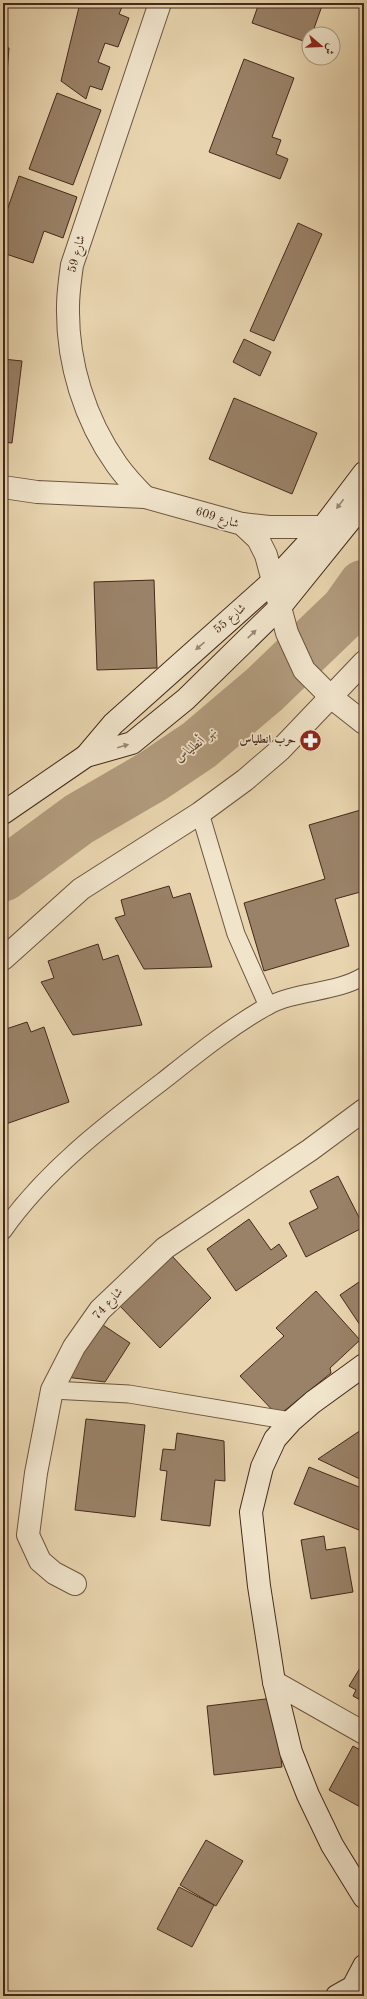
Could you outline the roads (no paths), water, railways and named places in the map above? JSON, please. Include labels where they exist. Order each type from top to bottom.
[{"type":"street","name":"شارع 59","points":[[145,497],[117,465],[92,423],[80,391],[70,349],[68,307],[72,265],[160,3]]},
{"type":"street","name":"شارع 55","points":[[86,756],[113,724],[272,582],[323,527],[364,473]]},
{"type":"street","name":"شارع 609","points":[[3,487],[37,492],[145,497],[242,524],[258,539],[266,555],[272,582],[287,633],[304,670],[331,698],[364,723]]},
{"type":"street","points":[[3,813],[86,756],[132,743],[186,699],[280,607],[364,503]]},
{"type":"street","points":[[242,524],[269,528],[323,527]]},
{"type":"street","points":[[3,959],[81,889],[200,813],[245,780],[280,750],[364,662]]},
{"type":"street","name":"شارع 74","points":[[75,1584],[54,1573],[40,1561],[28,1535],[36,1473],[52,1390],[74,1347],[100,1310],[165,1248],[310,1150],[364,1110]]},
{"type":"street","points":[[364,1365],[313,1402],[291,1421],[275,1439],[262,1467],[251,1512],[274,1682],[291,1752],[308,1795],[332,1845],[364,1896]]},
{"type":"street","points":[[274,1682],[364,1733]]},
{"type":"street","points":[[337,1996],[353,1987],[364,1966]]},
{"type":"lane","points":[[200,813],[236,934],[268,1006]]},
{"type":"lane","points":[[3,1231],[19,1208],[76,1150],[196,1054],[268,1006],[294,997],[328,991],[364,976]]},
{"type":"lane","points":[[52,1390],[129,1394],[291,1421]]},
{"type":"waterway","name":"نهر أنطلياس","points":[[3,875],[79,819],[153,776],[199,745],[265,689],[347,610],[364,586]]},
{"type":"place","name":"حرب انطلياس","points":[[311,740]]}]
